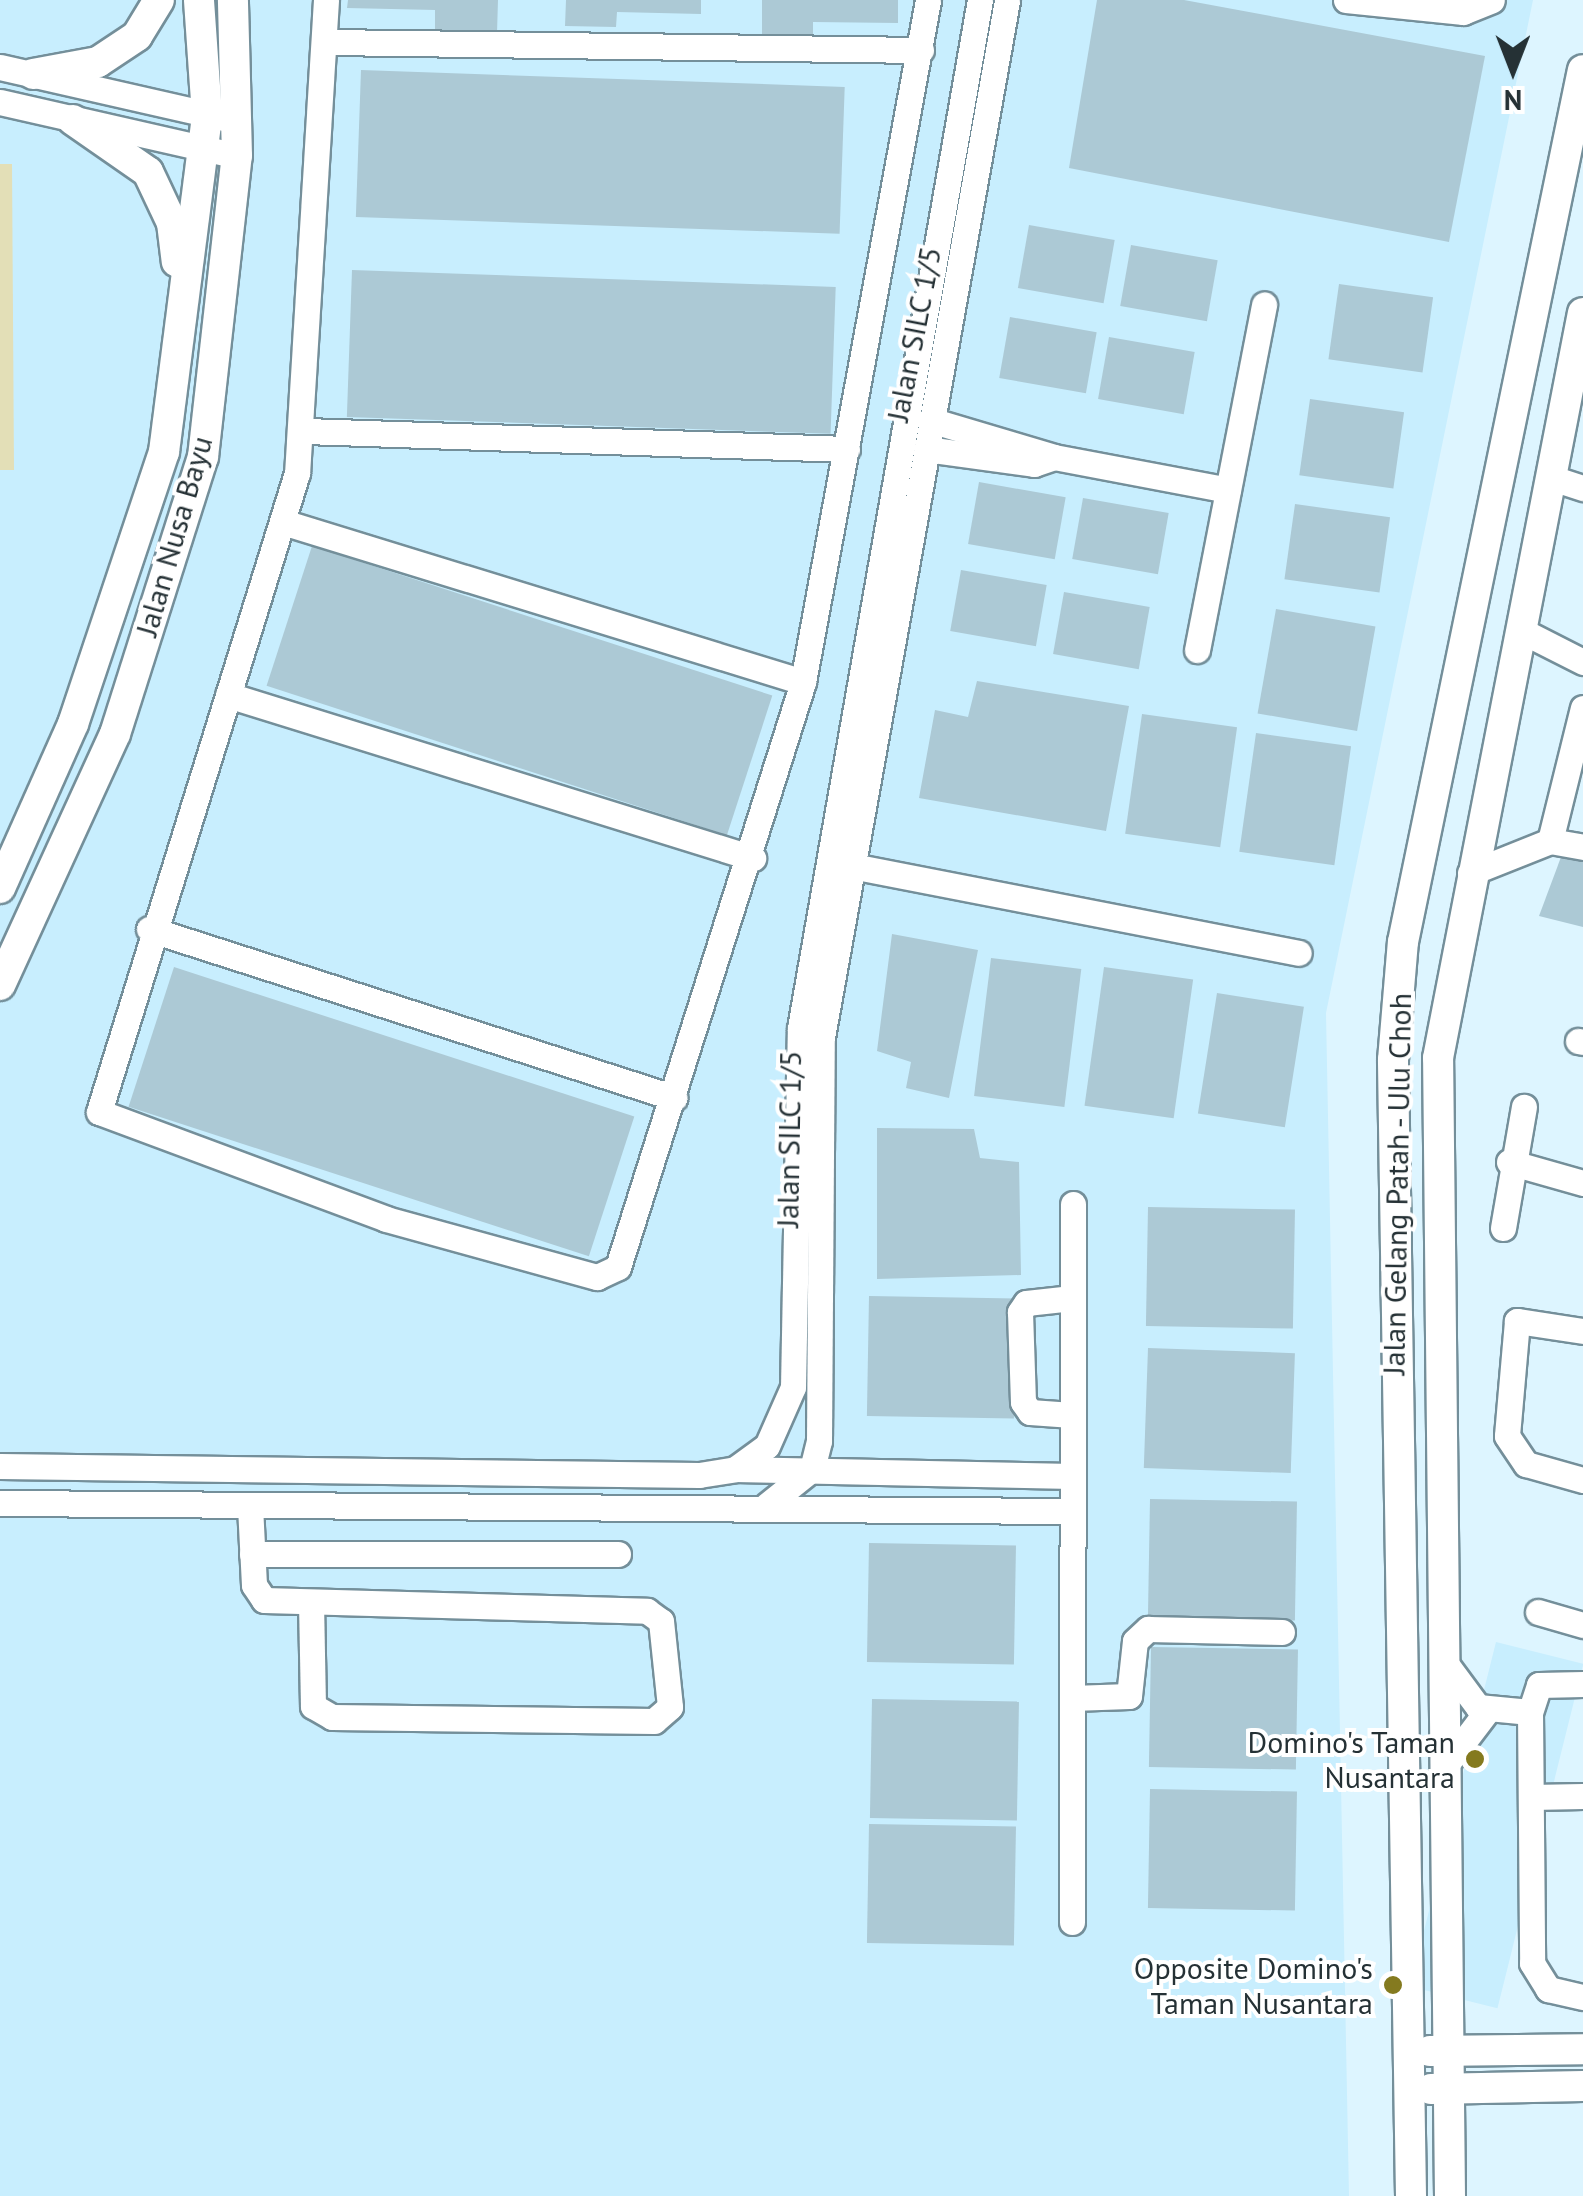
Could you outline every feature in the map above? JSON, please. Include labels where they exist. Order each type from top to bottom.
[{"type":"main road","points":[[33,74],[98,62],[137,36],[159,0]]},
{"type":"main road","name":"Jalan Nusa Bayu","points":[[0,888],[74,724],[164,452],[207,114],[199,0]]},
{"type":"main road","name":"Jalan Nusa Bayu","points":[[0,985],[115,734],[203,457],[238,156],[233,0]]},
{"type":"main road","name":"Jalan Gelang Patah - Ulu Choh","points":[[1412,2196],[1392,1166],[1403,942],[1583,70]]},
{"type":"main road","points":[[73,120],[148,172],[172,223],[182,309]]},
{"type":"main road","name":"Jalan Gelang Patah - Ulu Choh","points":[[1450,2196],[1449,1668],[1438,1058],[1470,873],[1583,312]]},
{"type":"main road","points":[[1407,2052],[1583,2049]]},
{"type":"main road","points":[[1408,2090],[1583,2086]]},
{"type":"street","points":[[326,0],[328,42],[306,431],[286,523],[150,930],[98,1112],[386,1220],[610,1275],[675,1098],[754,858],[803,682],[928,0]]},
{"type":"street","name":"Jalan SILC 1/5","points":[[735,1469],[767,1446],[792,1387],[800,1028],[980,0]]},
{"type":"street","name":"Jalan SILC 1/5","points":[[812,1469],[822,1392],[822,1037],[1007,0]]},
{"type":"street","points":[[1346,0],[1463,12],[1492,0]]},
{"type":"street","points":[[328,42],[921,50]]},
{"type":"street","points":[[0,66],[238,121]]},
{"type":"street","points":[[0,102],[238,156]]},
{"type":"street","points":[[1198,650],[1264,304]]},
{"type":"street","points":[[930,420],[1054,457],[1228,490]]},
{"type":"street","points":[[306,431],[847,449]]},
{"type":"street","points":[[926,449],[1034,464],[1054,457]]},
{"type":"street","points":[[1552,478],[1583,488]]},
{"type":"street","points":[[286,523],[803,682]]},
{"type":"street","points":[[1520,630],[1583,662]]},
{"type":"street","points":[[228,695],[754,858]]},
{"type":"street","points":[[1550,841],[1583,708]]},
{"type":"street","points":[[1470,873],[1550,841],[1583,847]]},
{"type":"street","points":[[852,866],[1299,953]]},
{"type":"street","points":[[150,930],[675,1098]]},
{"type":"street","points":[[1503,1228],[1509,1162],[1524,1107]]},
{"type":"street","points":[[1509,1162],[1583,1183]]},
{"type":"street","points":[[1072,1922],[1073,1204]]},
{"type":"street","points":[[1072,1298],[1026,1303],[1020,1312],[1022,1402],[1030,1412],[1072,1415]]},
{"type":"street","points":[[1583,1331],[1517,1321],[1512,1453],[1583,1480]]},
{"type":"street","points":[[0,1466],[812,1469],[1072,1476]]},
{"type":"street","points":[[767,1505],[812,1469]]},
{"type":"street","points":[[964,1473],[964,1509]]},
{"type":"street","points":[[0,1503],[767,1505],[1072,1512]]},
{"type":"street","points":[[250,1506],[252,1554],[264,1600],[647,1611],[661,1620],[670,1707],[654,1721],[332,1717],[314,1706],[311,1603]]},
{"type":"street","points":[[252,1554],[618,1554]]},
{"type":"street","points":[[1538,1612],[1583,1625]]},
{"type":"street","points":[[1072,1698],[1129,1696],[1135,1641],[1148,1629],[1282,1632]]},
{"type":"street","points":[[1449,1668],[1487,1712],[1530,1712]]},
{"type":"street","points":[[1583,1684],[1540,1685],[1530,1712],[1532,1962],[1548,1989],[1583,1997]]},
{"type":"street","points":[[1449,1761],[1487,1712]]},
{"type":"street","points":[[1531,1797],[1583,1796]]},
{"type":"shaded area","points":[[0,0],[1533,0],[1326,1013],[1349,2196],[0,2196]]},
{"type":"shaded area","points":[[0,164],[12,164],[14,470],[0,470]]},
{"type":"shaded area","points":[[1496,1642],[1583,1664],[1497,2008],[1410,1986]]},
{"type":"building","points":[[348,0],[498,0],[497,33],[435,33],[435,10],[347,8]]},
{"type":"building","points":[[566,0],[701,0],[701,14],[617,12],[616,27],[565,26]]},
{"type":"building","points":[[762,0],[898,0],[898,23],[813,22],[813,36],[762,36]]},
{"type":"building","points":[[1097,0],[1184,0],[1485,56],[1449,242],[1069,168]]},
{"type":"building","points":[[361,70],[845,87],[840,234],[356,217]]},
{"type":"building","points":[[1029,225],[1115,240],[1104,303],[1018,288]]},
{"type":"building","points":[[1131,245],[1218,260],[1207,321],[1120,306]]},
{"type":"building","points":[[352,270],[836,287],[831,434],[347,417]]},
{"type":"building","points":[[1339,284],[1433,297],[1422,372],[1328,359]]},
{"type":"building","points":[[1010,317],[1097,332],[1086,393],[999,378]]},
{"type":"building","points":[[1109,337],[1195,352],[1184,414],[1098,399]]},
{"type":"building","points":[[1310,399],[1404,412],[1393,488],[1299,475]]},
{"type":"building","points":[[979,482],[1066,497],[1055,559],[968,544]]},
{"type":"building","points":[[1083,498],[1169,513],[1158,574],[1072,559]]},
{"type":"building","points":[[1295,504],[1390,517],[1379,593],[1284,579]]},
{"type":"building","points":[[312,546],[772,696],[727,835],[267,686]]},
{"type":"building","points":[[961,570],[1047,585],[1036,646],[950,631]]},
{"type":"building","points":[[1064,592],[1150,607],[1139,669],[1053,654]]},
{"type":"building","points":[[1276,609],[1375,627],[1357,731],[1258,713]]},
{"type":"building","points":[[977,681],[1129,706],[1106,831],[919,798],[935,710],[968,717]]},
{"type":"building","points":[[1142,714],[1237,727],[1220,847],[1125,834]]},
{"type":"building","points":[[1256,733],[1351,746],[1334,865],[1239,852]]},
{"type":"building","points":[[1564,849],[1583,854],[1583,927],[1539,916]]},
{"type":"building","points":[[892,934],[978,950],[949,1098],[906,1088],[911,1062],[877,1051]]},
{"type":"building","points":[[991,958],[1081,969],[1064,1107],[974,1096]]},
{"type":"building","points":[[174,967],[634,1117],[589,1256],[129,1107]]},
{"type":"building","points":[[1104,967],[1193,980],[1174,1118],[1085,1106]]},
{"type":"building","points":[[1217,993],[1304,1007],[1285,1127],[1198,1113]]},
{"type":"building","points":[[877,1128],[974,1129],[980,1158],[1019,1162],[1021,1275],[877,1279]]},
{"type":"building","points":[[1148,1207],[1295,1210],[1293,1329],[1146,1326]]},
{"type":"building","points":[[869,1296],[1016,1299],[1014,1419],[867,1416]]},
{"type":"building","points":[[1148,1348],[1295,1353],[1291,1473],[1144,1468]]},
{"type":"building","points":[[1150,1499],[1297,1502],[1295,1621],[1148,1618]]},
{"type":"building","points":[[869,1543],[1016,1546],[1014,1665],[867,1662]]},
{"type":"building","points":[[1151,1647],[1298,1650],[1296,1770],[1149,1767]]},
{"type":"building","points":[[872,1699],[1019,1702],[1017,1821],[870,1818]]},
{"type":"building","points":[[1150,1789],[1297,1792],[1295,1911],[1148,1908]]},
{"type":"building","points":[[869,1824],[1016,1827],[1014,1946],[867,1943]]},
{"type":"place","name":"Domino's Taman Nusantara","points":[[1475,1759]]},
{"type":"place","name":"Opposite Domino's Taman Nusantara","points":[[1393,1985]]}]
